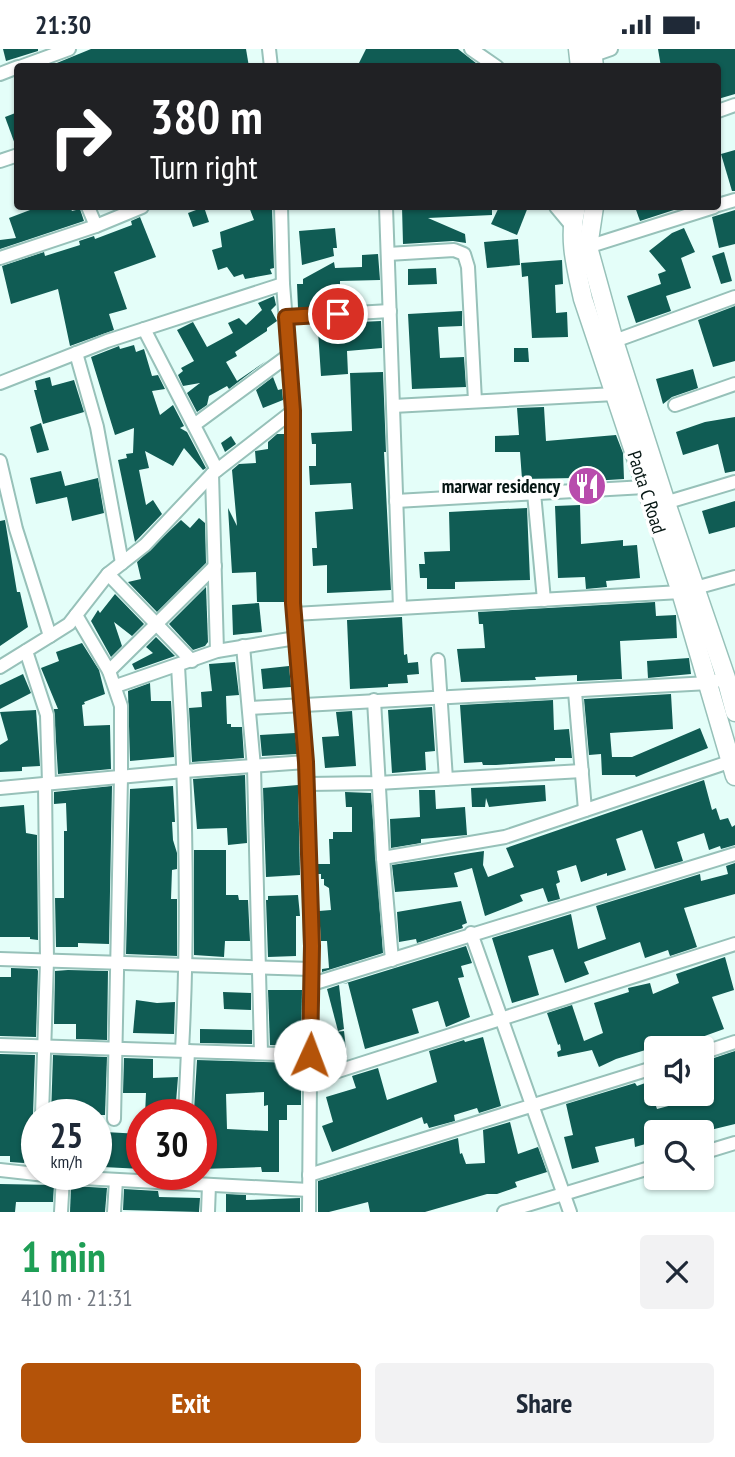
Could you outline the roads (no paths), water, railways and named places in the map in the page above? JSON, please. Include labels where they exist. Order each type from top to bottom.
[{"type":"street","points":[[39,58],[69,49]]},
{"type":"street","points":[[586,58],[611,49]]},
{"type":"street","points":[[476,51],[492,63]]},
{"type":"street","points":[[89,210],[96,226]]},
{"type":"street","points":[[0,258],[135,210]]},
{"type":"street","points":[[281,210],[283,284],[293,411],[296,638],[307,784],[312,983],[309,1212]]},
{"type":"street","points":[[386,210],[400,608]]},
{"type":"street","points":[[558,210],[571,225]]},
{"type":"street","name":"Paota C Road","points":[[575,210],[571,225],[580,249],[583,299],[607,343],[615,394],[645,487],[659,505],[718,681],[733,766]]},
{"type":"street","points":[[580,249],[593,210]]},
{"type":"street","points":[[580,249],[703,210]]},
{"type":"street","points":[[388,254],[454,250],[464,254],[468,267],[475,401]]},
{"type":"street","points":[[0,383],[144,329],[283,284]]},
{"type":"street","points":[[735,297],[607,343],[659,505],[735,482]]},
{"type":"street","points":[[286,317],[390,311]]},
{"type":"street","points":[[144,329],[215,472],[217,650]]},
{"type":"street","points":[[76,353],[97,427],[122,563]]},
{"type":"street","points":[[194,425],[289,355]]},
{"type":"street","points":[[675,405],[735,384]]},
{"type":"street","points":[[393,406],[615,394]]},
{"type":"street","points":[[0,667],[69,624],[108,574],[145,545],[215,472],[293,411]]},
{"type":"street","points":[[0,461],[16,529],[50,636]]},
{"type":"street","points":[[396,501],[645,487]]},
{"type":"street","points":[[534,493],[544,600]]},
{"type":"street","points":[[109,671],[215,566]]},
{"type":"street","points":[[108,574],[192,661]]},
{"type":"street","points":[[295,614],[688,590],[735,577]]},
{"type":"street","points":[[76,615],[116,686],[121,719],[114,1119]]},
{"type":"street","points":[[116,686],[217,650],[296,638]]},
{"type":"street","points":[[243,646],[254,767],[261,1053]]},
{"type":"street","points":[[26,651],[47,715],[47,961],[42,1099]]},
{"type":"street","points":[[439,660],[446,779]]},
{"type":"street","points":[[178,666],[184,771],[185,1099]]},
{"type":"street","points":[[249,708],[302,703],[575,692],[718,681],[735,712]]},
{"type":"street","points":[[575,692],[585,810]]},
{"type":"street","points":[[374,700],[392,960]]},
{"type":"street","points":[[0,788],[306,762]]},
{"type":"street","points":[[383,858],[505,837],[733,766]]},
{"type":"street","points":[[307,784],[582,772]]},
{"type":"street","points":[[312,983],[735,854]]},
{"type":"street","points":[[471,933],[570,1212]]},
{"type":"street","points":[[310,1080],[735,944]]},
{"type":"street","points":[[0,959],[311,969]]},
{"type":"street","points":[[714,1049],[735,1042]]},
{"type":"street","points":[[0,1045],[310,1055]]},
{"type":"street","points":[[309,1175],[644,1071]]},
{"type":"street","points":[[714,1149],[735,1143]]},
{"type":"street","points":[[0,1170],[21,1172]]},
{"type":"street","points":[[504,1212],[644,1170]]},
{"type":"street","points":[[112,1180],[126,1181]]},
{"type":"street","points":[[114,1212],[116,1180]]},
{"type":"street","points":[[217,1185],[309,1190]]},
{"type":"street","points":[[61,1212],[62,1190]]},
{"type":"street","points":[[208,1212],[209,1190]]},
{"type":"place","name":"marwar residency","points":[[587,486]]}]
